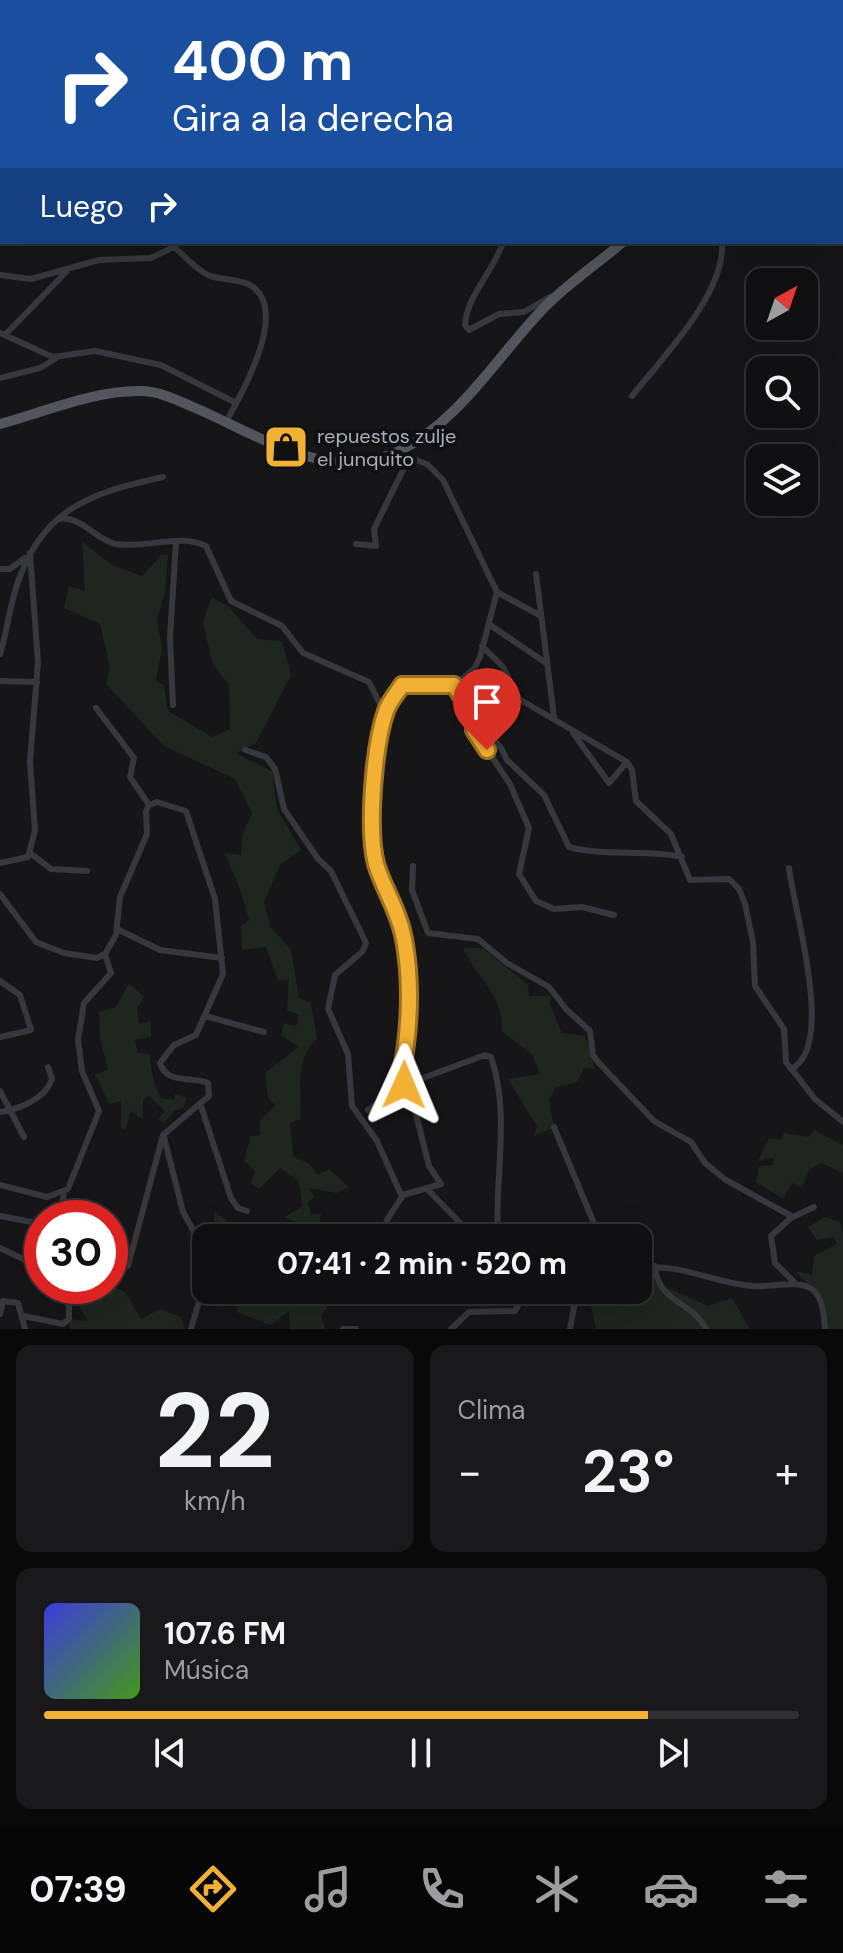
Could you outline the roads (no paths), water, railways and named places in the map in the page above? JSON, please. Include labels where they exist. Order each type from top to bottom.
[{"type":"main road","points":[[0,424],[110,395],[142,390],[168,396],[297,454],[329,461],[358,462],[394,454],[440,426],[543,309],[621,244]]},
{"type":"street","points":[[502,244],[495,265],[466,311],[465,325],[469,330],[499,314],[524,312],[561,294]]},
{"type":"street","points":[[632,396],[693,318],[721,264],[722,244]]},
{"type":"street","points":[[0,275],[31,279],[99,260],[151,258],[174,247],[209,276],[242,282],[260,293],[264,324],[256,366],[226,422]]},
{"type":"street","points":[[58,357],[3,334],[71,268]]},
{"type":"street","points":[[0,378],[40,368],[58,357],[95,351],[161,365],[236,403]]},
{"type":"street","points":[[356,544],[376,546],[374,529],[405,466],[394,454]]},
{"type":"street","points":[[394,454],[427,464],[443,480],[497,592],[541,616]]},
{"type":"street","points":[[0,569],[21,563],[45,530],[80,502],[109,488],[163,477]]},
{"type":"street","points":[[59,519],[73,520],[99,538],[116,544],[198,542],[206,546],[231,601],[282,626],[303,653],[369,682],[385,714]]},
{"type":"street","points":[[173,705],[170,637],[176,542]]},
{"type":"street","points":[[0,654],[17,585],[30,553]]},
{"type":"street","points":[[30,553],[38,620],[37,682],[30,762],[35,830],[30,853]]},
{"type":"street","points":[[536,574],[554,717]]},
{"type":"street","points":[[386,1224],[402,1197],[441,1184],[429,1166],[413,1102],[401,1074],[408,1001],[404,938],[395,905],[376,864],[372,831],[373,790],[385,714],[402,685],[454,685],[474,669],[490,625],[497,592]]},
{"type":"street","points":[[490,625],[546,663]]},
{"type":"street","points":[[481,646],[503,667],[519,699],[627,762],[632,770],[636,801],[671,834],[690,880],[729,879],[739,889],[751,928],[755,986],[784,1029],[786,1062],[815,1099],[843,1122]]},
{"type":"street","points":[[0,681],[37,682]]},
{"type":"street","points":[[454,685],[474,717],[517,772],[544,795],[569,847],[604,854],[634,851],[682,857]]},
{"type":"street","points":[[96,708],[134,758],[130,777],[149,805]]},
{"type":"street","points":[[474,717],[474,730],[510,784],[529,828],[518,866],[527,887],[542,906],[563,910],[582,907],[614,915]]},
{"type":"street","points":[[571,730],[609,783],[627,762]]},
{"type":"street","points":[[245,750],[266,757],[275,769],[284,809],[318,859],[331,871],[366,943],[363,951],[335,975],[328,1009],[348,1054],[352,1106],[377,1141],[402,1197]]},
{"type":"street","points":[[0,894],[36,942],[64,953],[97,958],[105,954],[117,929],[118,904],[147,834],[146,811],[149,805],[157,802],[177,805],[190,816],[195,845],[215,899],[223,974],[196,1035],[174,1045],[160,1063],[166,1074],[175,1078],[208,1083],[209,1096],[201,1106],[175,1122],[163,1135],[128,1266]]},
{"type":"street","points":[[0,863],[30,853]]},
{"type":"street","points":[[30,853],[51,869],[87,871]]},
{"type":"street","points":[[413,866],[412,890],[428,933],[478,939],[507,963],[549,987],[566,1009],[590,1031],[593,1055],[632,1101],[654,1121],[691,1142],[714,1172],[793,1217]]},
{"type":"street","points":[[789,868],[792,899],[806,949],[811,1019],[802,1060],[791,1069]]},
{"type":"street","points":[[117,929],[160,950],[222,958]]},
{"type":"street","points":[[63,1200],[64,1191],[99,1111],[82,1071],[78,1040],[84,1003],[111,973],[105,954]]},
{"type":"street","points":[[0,981],[20,995],[31,1030],[0,1037]]},
{"type":"street","points":[[205,1016],[264,1032]]},
{"type":"street","points":[[368,1110],[404,1085],[485,1055],[491,1057],[499,1095],[502,1139],[496,1182],[498,1224]]},
{"type":"street","points":[[0,1112],[11,1110],[45,1093],[52,1079],[48,1067]]},
{"type":"street","points":[[0,1091],[24,1137]]},
{"type":"street","points":[[201,1106],[231,1198],[238,1208],[247,1211]]},
{"type":"street","points":[[554,1127],[594,1224]]},
{"type":"street","points":[[163,1135],[183,1212],[197,1237],[201,1259],[202,1291],[191,1329]]},
{"type":"street","points":[[0,1185],[47,1197],[64,1191]]},
{"type":"street","points":[[426,1188],[461,1224]]},
{"type":"street","points":[[814,1207],[776,1228],[770,1247],[775,1263],[796,1284],[815,1291],[822,1306],[825,1329]]},
{"type":"street","points":[[0,1216],[24,1221]]},
{"type":"street","points":[[0,1248],[24,1259]]},
{"type":"street","points":[[652,1266],[688,1269],[707,1280],[744,1286],[774,1288],[796,1284]]},
{"type":"street","points":[[655,1266],[656,1278],[668,1295],[700,1316],[706,1329]]},
{"type":"street","points":[[0,1314],[3,1301],[18,1303],[24,1316],[25,1329]]},
{"type":"street","points":[[24,1316],[63,1324],[69,1319],[69,1304]]},
{"type":"street","points":[[451,1329],[469,1312],[515,1311],[519,1304]]},
{"type":"street","points":[[570,1329],[574,1304]]},
{"type":"street","points":[[343,1329],[356,1329]]},
{"type":"place","name":"repuestos zulje el junquito","points":[[286,447]]}]
